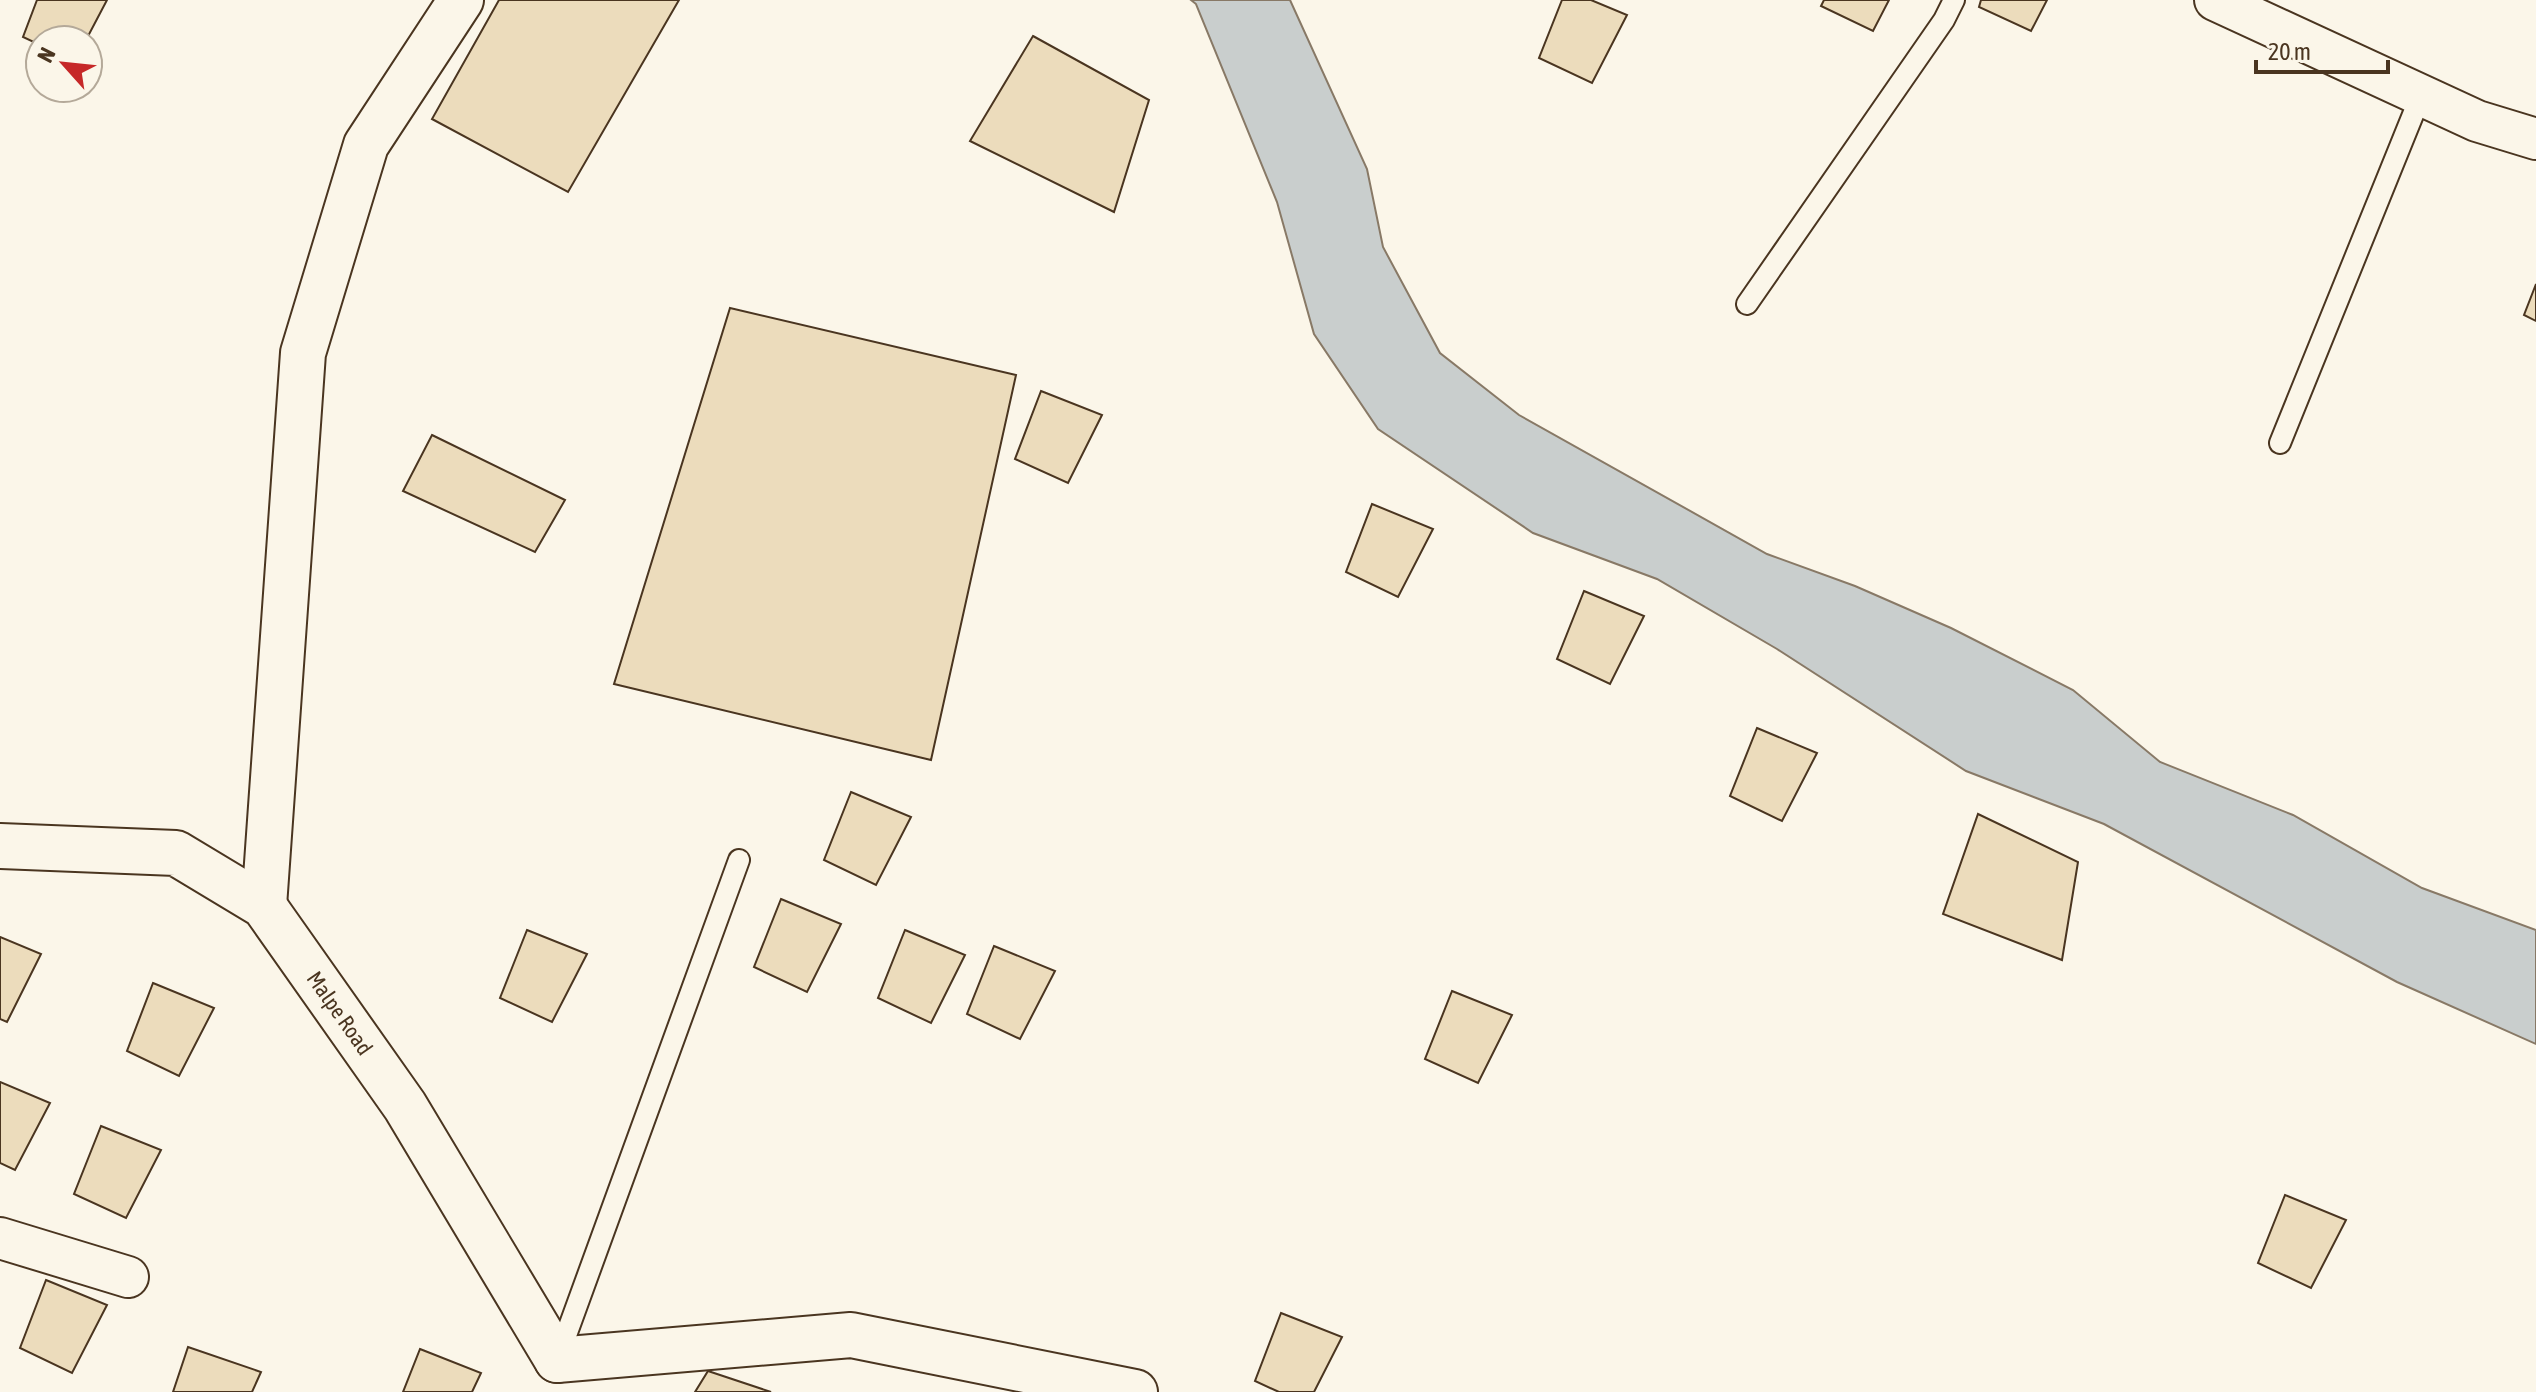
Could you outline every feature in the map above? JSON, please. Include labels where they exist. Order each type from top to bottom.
[{"type":"street","points":[[264,906],[303,353],[366,145],[461,0]]},
{"type":"street","points":[[2215,0],[2477,121],[2536,139]]},
{"type":"street","name":"Malpe Road","points":[[0,846],[176,853],[264,906],[405,1106],[552,1376]]},
{"type":"street","points":[[0,1238],[128,1277]]},
{"type":"street","points":[[552,1376],[851,1335],[1135,1392]]},
{"type":"lane","points":[[1747,304],[1935,33],[1954,0]]},
{"type":"lane","points":[[2280,443],[2421,95]]},
{"type":"lane","points":[[552,1376],[739,860]]},
{"type":"shaded area","points":[[1191,0],[1290,0],[1367,169],[1383,247],[1440,353],[1519,415],[1767,554],[1855,586],[1951,628],[2073,690],[2160,762],[2293,815],[2422,888],[2536,930],[2536,1044],[2397,982],[2104,824],[1966,771],[1777,649],[1657,579],[1533,533],[1378,429],[1314,334],[1277,202],[1196,4]]},
{"type":"building","points":[[37,0],[107,0],[94,24],[28,24]]},
{"type":"building","points":[[499,0],[679,0],[568,192],[432,119]]},
{"type":"building","points":[[1562,0],[1591,0],[1627,15],[1592,83],[1539,58]]},
{"type":"building","points":[[1824,0],[1889,0],[1873,31],[1821,6]]},
{"type":"building","points":[[1981,0],[2047,0],[2031,31],[1979,7]]},
{"type":"building","points":[[1033,36],[1149,100],[1114,212],[970,141]]},
{"type":"building","points":[[2536,284],[2536,321],[2524,315]]},
{"type":"building","points":[[730,308],[1016,375],[931,760],[614,684]]},
{"type":"building","points":[[1041,391],[1102,415],[1068,483],[1015,459]]},
{"type":"building","points":[[432,435],[565,500],[535,552],[403,491]]},
{"type":"building","points":[[1372,504],[1433,529],[1398,597],[1346,572]]},
{"type":"building","points":[[1584,591],[1644,616],[1610,684],[1557,659]]},
{"type":"building","points":[[1757,728],[1817,753],[1782,821],[1730,796]]},
{"type":"building","points":[[851,792],[911,817],[876,885],[824,860]]},
{"type":"building","points":[[1978,814],[2078,862],[2062,960],[1943,914]]},
{"type":"building","points":[[781,899],[841,924],[807,992],[754,967]]},
{"type":"building","points":[[527,930],[587,954],[552,1022],[500,998]]},
{"type":"building","points":[[905,930],[965,955],[931,1023],[878,998]]},
{"type":"building","points":[[0,937],[41,954],[7,1022],[0,1019]]},
{"type":"building","points":[[994,946],[1055,971],[1020,1039],[967,1014]]},
{"type":"building","points":[[153,983],[214,1008],[179,1076],[127,1051]]},
{"type":"building","points":[[1452,991],[1512,1015],[1478,1083],[1425,1059]]},
{"type":"building","points":[[0,1082],[50,1103],[15,1170],[0,1163]]},
{"type":"building","points":[[101,1126],[161,1150],[126,1218],[74,1194]]},
{"type":"building","points":[[2285,1195],[2346,1220],[2311,1288],[2258,1263]]},
{"type":"building","points":[[46,1280],[107,1305],[72,1373],[20,1348]]},
{"type":"building","points":[[1281,1313],[1342,1337],[1314,1392],[1279,1392],[1255,1381]]},
{"type":"building","points":[[188,1347],[261,1372],[252,1392],[173,1392]]},
{"type":"building","points":[[420,1349],[481,1373],[472,1392],[403,1392]]},
{"type":"building","points":[[708,1371],[771,1392],[695,1392]]}]
